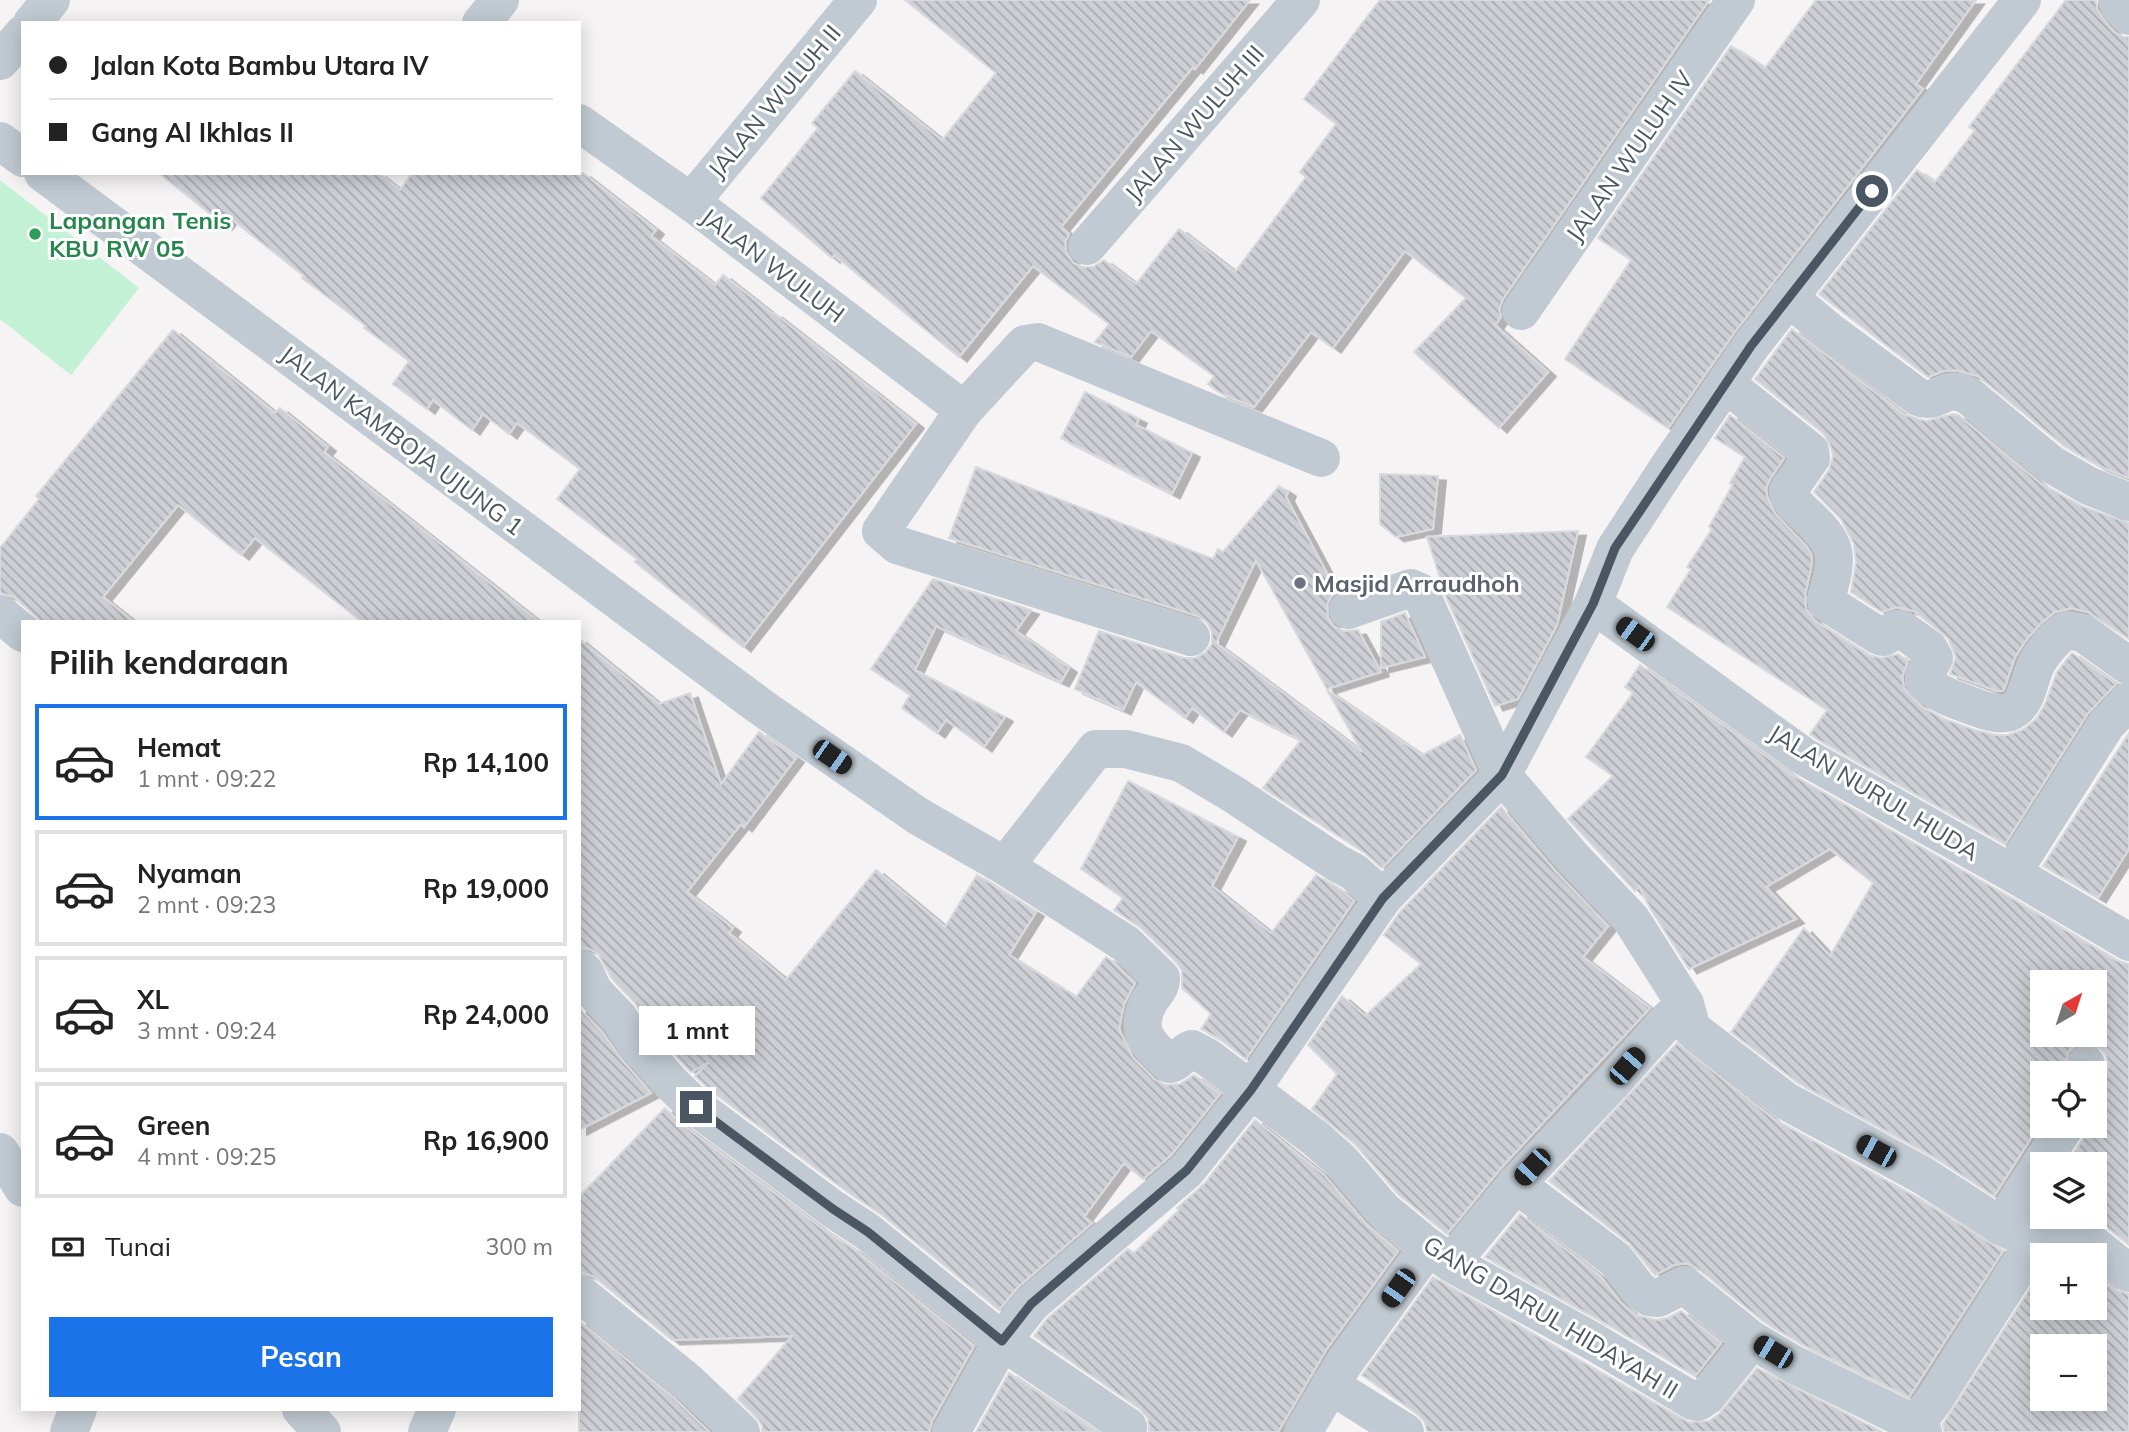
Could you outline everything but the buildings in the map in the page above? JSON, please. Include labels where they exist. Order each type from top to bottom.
[{"type":"street","points":[[34,21],[51,0]]},
{"type":"street","points":[[483,21],[500,0]]},
{"type":"street","name":"JALAN WULUH II","points":[[691,202],[858,0]]},
{"type":"street","name":"JALAN WULUH III","points":[[1087,246],[1301,0]]},
{"type":"street","name":"JALAN WULUH IV","points":[[1521,311],[1735,0]]},
{"type":"street","points":[[951,1432],[1002,1341],[1031,1304],[1187,1170],[1251,1090],[1383,898],[1502,775],[1593,604],[1615,548],[1751,346],[2022,0]]},
{"type":"street","points":[[2117,0],[2129,16]]},
{"type":"street","points":[[0,61],[21,36]]},
{"type":"street","name":"JALAN WULUH","points":[[581,124],[691,202],[964,410]]},
{"type":"street","points":[[0,141],[21,157]]},
{"type":"street","name":"JALAN KAMBOJA UJUNG 1","points":[[46,175],[761,707],[918,817],[1005,866]]},
{"type":"street","points":[[1788,298],[1918,397],[1930,400],[1951,390],[1959,391],[1969,396],[2051,464],[2089,486],[2129,502]]},
{"type":"street","points":[[1191,637],[897,545],[881,531],[964,410],[1025,344],[1038,342],[1321,458]]},
{"type":"street","points":[[1726,384],[1810,451],[1811,458],[1788,491],[1796,505],[1830,539],[1835,557],[1827,603],[1879,636],[1884,637],[1900,629],[1928,649],[1934,658],[1924,681],[1933,690],[1984,711],[2004,713],[2014,710],[2022,699],[2037,662],[2061,633],[2067,630],[2083,633],[2129,666]]},
{"type":"street","points":[[1348,610],[1411,587],[1420,592],[1502,775],[1573,858],[1631,919],[1685,1003],[1692,1029],[1786,1101],[1922,1175],[2001,1226],[2020,1235],[2064,1226],[2080,1234],[2129,1273]]},
{"type":"street","name":"JALAN NURUL HUDA","points":[[1593,604],[1803,756],[2129,942]]},
{"type":"street","points":[[0,614],[21,631]]},
{"type":"street","points":[[2011,873],[2106,725],[2129,701]]},
{"type":"street","points":[[1005,866],[1096,749],[1126,749],[1181,763],[1354,872],[1383,898]]},
{"type":"street","name":"GANG DARUL HIDAYAH II","points":[[1005,866],[1126,944],[1161,978],[1161,985],[1144,1015],[1144,1038],[1170,1064],[1177,1062],[1187,1051],[1192,1049],[1198,1052],[1315,1138],[1340,1160],[1383,1210],[1440,1255],[1693,1401],[1698,1402],[1707,1396],[1752,1340]]},
{"type":"street","points":[[581,969],[594,992],[620,1018],[637,1045],[671,1084],[696,1107],[868,1232],[1002,1341],[1129,1431]]},
{"type":"street","points":[[1303,1432],[1331,1385],[1440,1255],[1516,1184],[1685,1003]]},
{"type":"street","points":[[2001,1226],[2058,1138]]},
{"type":"street","points":[[0,1153],[21,1185]]},
{"type":"street","points":[[1516,1184],[1616,1260],[1639,1290],[1650,1297],[1658,1298],[1684,1285],[1752,1340],[1916,1430],[2040,1233]]},
{"type":"street","points":[[581,1295],[688,1382],[741,1432]]},
{"type":"street","points":[[1331,1385],[1405,1432]]},
{"type":"street","points":[[69,1432],[77,1411]]},
{"type":"street","points":[[304,1411],[322,1432]]},
{"type":"street","points":[[427,1432],[436,1411]]},
{"type":"green space","name":"Lapangan Tenis KBU RW 05","points":[[0,180],[139,288],[71,375],[0,319]]},
{"type":"place","name":"Lapangan Tenis KBU RW 05","points":[[35,234]]},
{"type":"place","name":"Masjid Arraudhoh","points":[[1300,583]]},
{"type":"route","points":[[696,1107],[868,1232],[1002,1341],[1031,1304],[1187,1170],[1251,1090],[1383,898],[1502,775],[1593,604],[1615,548],[1751,346],[1872,191]]}]
